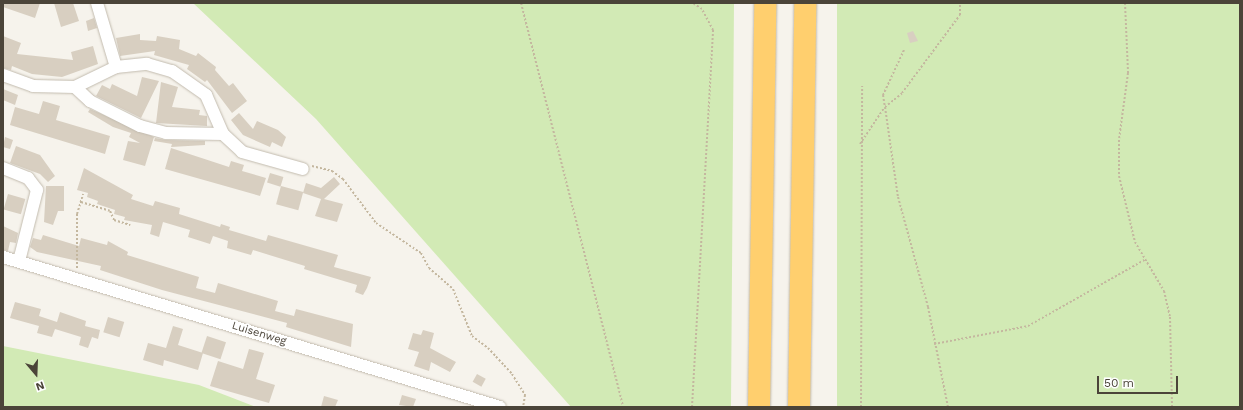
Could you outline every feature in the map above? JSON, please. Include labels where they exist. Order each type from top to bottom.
[{"type":"highway","points":[[758,407],[765,3]]},
{"type":"highway","points":[[799,407],[805,3]]},
{"type":"street","points":[[97,3],[116,67]]},
{"type":"street","points":[[3,75],[34,86],[75,87],[116,67],[147,64],[189,80],[206,95],[223,134],[242,152],[303,169]]},
{"type":"street","points":[[75,87],[113,115],[140,126],[166,133],[223,134]]},
{"type":"street","points":[[3,168],[28,178],[37,190],[19,261]]},
{"type":"street","name":"Luisenweg","points":[[3,257],[500,407]]},
{"type":"path","points":[[521,3],[623,407]]},
{"type":"path","points":[[692,407],[713,30],[702,9],[693,3]]},
{"type":"path","points":[[860,145],[885,107],[902,93],[960,15],[960,3]]},
{"type":"path","points":[[1125,3],[1128,72],[1118,140],[1119,176],[1135,242],[1164,291],[1170,316],[1172,407]]},
{"type":"path","points":[[904,50],[883,95],[898,198],[948,407]]},
{"type":"path","points":[[861,407],[860,145],[862,86]]},
{"type":"path","points":[[303,169],[317,164],[332,171],[376,223],[421,254],[429,268],[452,290],[472,336],[488,348],[512,374],[525,395],[523,407]]},
{"type":"path","points":[[77,279],[81,202],[83,194]]},
{"type":"path","points":[[81,202],[110,211],[114,220],[130,225]]},
{"type":"path","points":[[934,344],[1028,326],[1146,259]]},
{"type":"green space","points":[[193,3],[734,3],[731,407],[571,407],[316,119]]},
{"type":"green space","points":[[837,3],[1240,3],[1240,407],[837,407]]},
{"type":"green space","points":[[3,346],[199,385],[256,407],[3,407]]},
{"type":"building","points":[[3,3],[40,3],[35,18],[3,7]]},
{"type":"building","points":[[54,3],[73,3],[79,21],[61,27]]},
{"type":"building","points":[[94,18],[97,28],[88,31],[86,21]]},
{"type":"building","points":[[913,31],[918,41],[910,43],[907,33]]},
{"type":"building","points":[[140,34],[140,40],[156,41],[157,36],[180,40],[179,49],[196,56],[198,53],[216,67],[215,70],[229,86],[233,83],[247,101],[232,113],[207,80],[205,82],[187,69],[189,65],[154,55],[155,51],[120,56],[116,38]]},
{"type":"building","points":[[3,36],[21,43],[17,54],[73,60],[71,52],[93,46],[98,64],[62,77],[32,74],[12,66],[11,70],[3,68]]},
{"type":"building","points":[[142,77],[159,81],[141,118],[96,96],[102,85],[110,89],[112,84],[137,96]]},
{"type":"building","points":[[161,82],[178,87],[172,107],[200,110],[199,115],[207,116],[207,126],[156,123]]},
{"type":"building","points":[[3,89],[18,95],[15,105],[3,100]]},
{"type":"building","points":[[43,101],[60,106],[56,120],[110,136],[105,154],[10,125],[15,107],[39,114]]},
{"type":"building","points":[[90,109],[154,137],[145,166],[123,160],[128,141],[140,143],[129,137],[131,133],[113,127],[88,112]]},
{"type":"building","points":[[239,113],[253,129],[257,121],[278,130],[286,137],[282,147],[272,142],[270,147],[243,135],[231,120]]},
{"type":"building","points":[[5,137],[13,140],[10,149],[3,147]]},
{"type":"building","points":[[155,138],[166,140],[205,141],[205,145],[171,147],[172,144],[154,141]]},
{"type":"building","points":[[16,146],[40,155],[55,176],[48,182],[40,174],[10,163]]},
{"type":"building","points":[[171,148],[229,167],[231,161],[244,165],[242,171],[266,178],[260,196],[165,169]]},
{"type":"building","points":[[84,168],[133,195],[131,199],[153,206],[155,201],[180,208],[179,214],[220,227],[221,224],[230,227],[229,230],[266,241],[268,235],[338,255],[334,267],[371,277],[367,288],[363,295],[355,292],[357,285],[304,269],[305,266],[253,250],[251,255],[227,248],[228,241],[213,236],[210,244],[188,237],[190,230],[163,222],[159,237],[150,234],[152,225],[124,220],[125,217],[114,214],[115,210],[97,204],[98,201],[87,197],[88,193],[77,190]]},
{"type":"building","points":[[270,173],[283,177],[280,187],[267,183]]},
{"type":"building","points":[[334,177],[340,184],[324,199],[343,204],[337,222],[315,216],[321,199],[303,193],[306,183],[321,188]]},
{"type":"building","points":[[46,186],[64,186],[64,211],[58,211],[53,225],[44,222]]},
{"type":"building","points":[[281,186],[303,192],[298,210],[276,204]]},
{"type":"building","points":[[8,194],[25,199],[21,214],[4,209]]},
{"type":"building","points":[[3,226],[18,233],[16,243],[10,242],[8,251],[3,250]]},
{"type":"building","points":[[43,235],[79,246],[81,238],[107,245],[108,241],[128,252],[127,255],[199,277],[196,288],[215,293],[218,283],[278,301],[275,311],[294,316],[296,309],[353,324],[351,347],[286,327],[287,323],[162,290],[100,270],[101,266],[37,252],[30,247],[33,238],[41,240]]},
{"type":"building","points":[[15,302],[41,309],[39,316],[57,322],[60,312],[86,321],[85,326],[100,330],[98,339],[92,337],[88,348],[79,345],[81,337],[55,329],[52,337],[37,333],[39,326],[10,318]]},
{"type":"building","points":[[108,317],[124,322],[120,337],[103,332]]},
{"type":"building","points":[[173,326],[183,329],[178,345],[203,353],[198,370],[164,360],[163,366],[143,360],[148,343],[166,348]]},
{"type":"building","points":[[423,330],[434,333],[430,348],[456,362],[450,372],[431,362],[429,371],[414,366],[419,352],[408,349],[413,333],[421,335]]},
{"type":"building","points":[[207,336],[226,342],[220,359],[201,353]]},
{"type":"building","points":[[249,349],[264,353],[256,379],[275,385],[269,403],[210,386],[218,361],[243,369]]},
{"type":"building","points":[[477,374],[486,379],[481,387],[473,382]]},
{"type":"building","points":[[402,395],[416,399],[413,407],[399,405]]},
{"type":"building","points":[[324,396],[338,400],[335,407],[321,407]]}]
